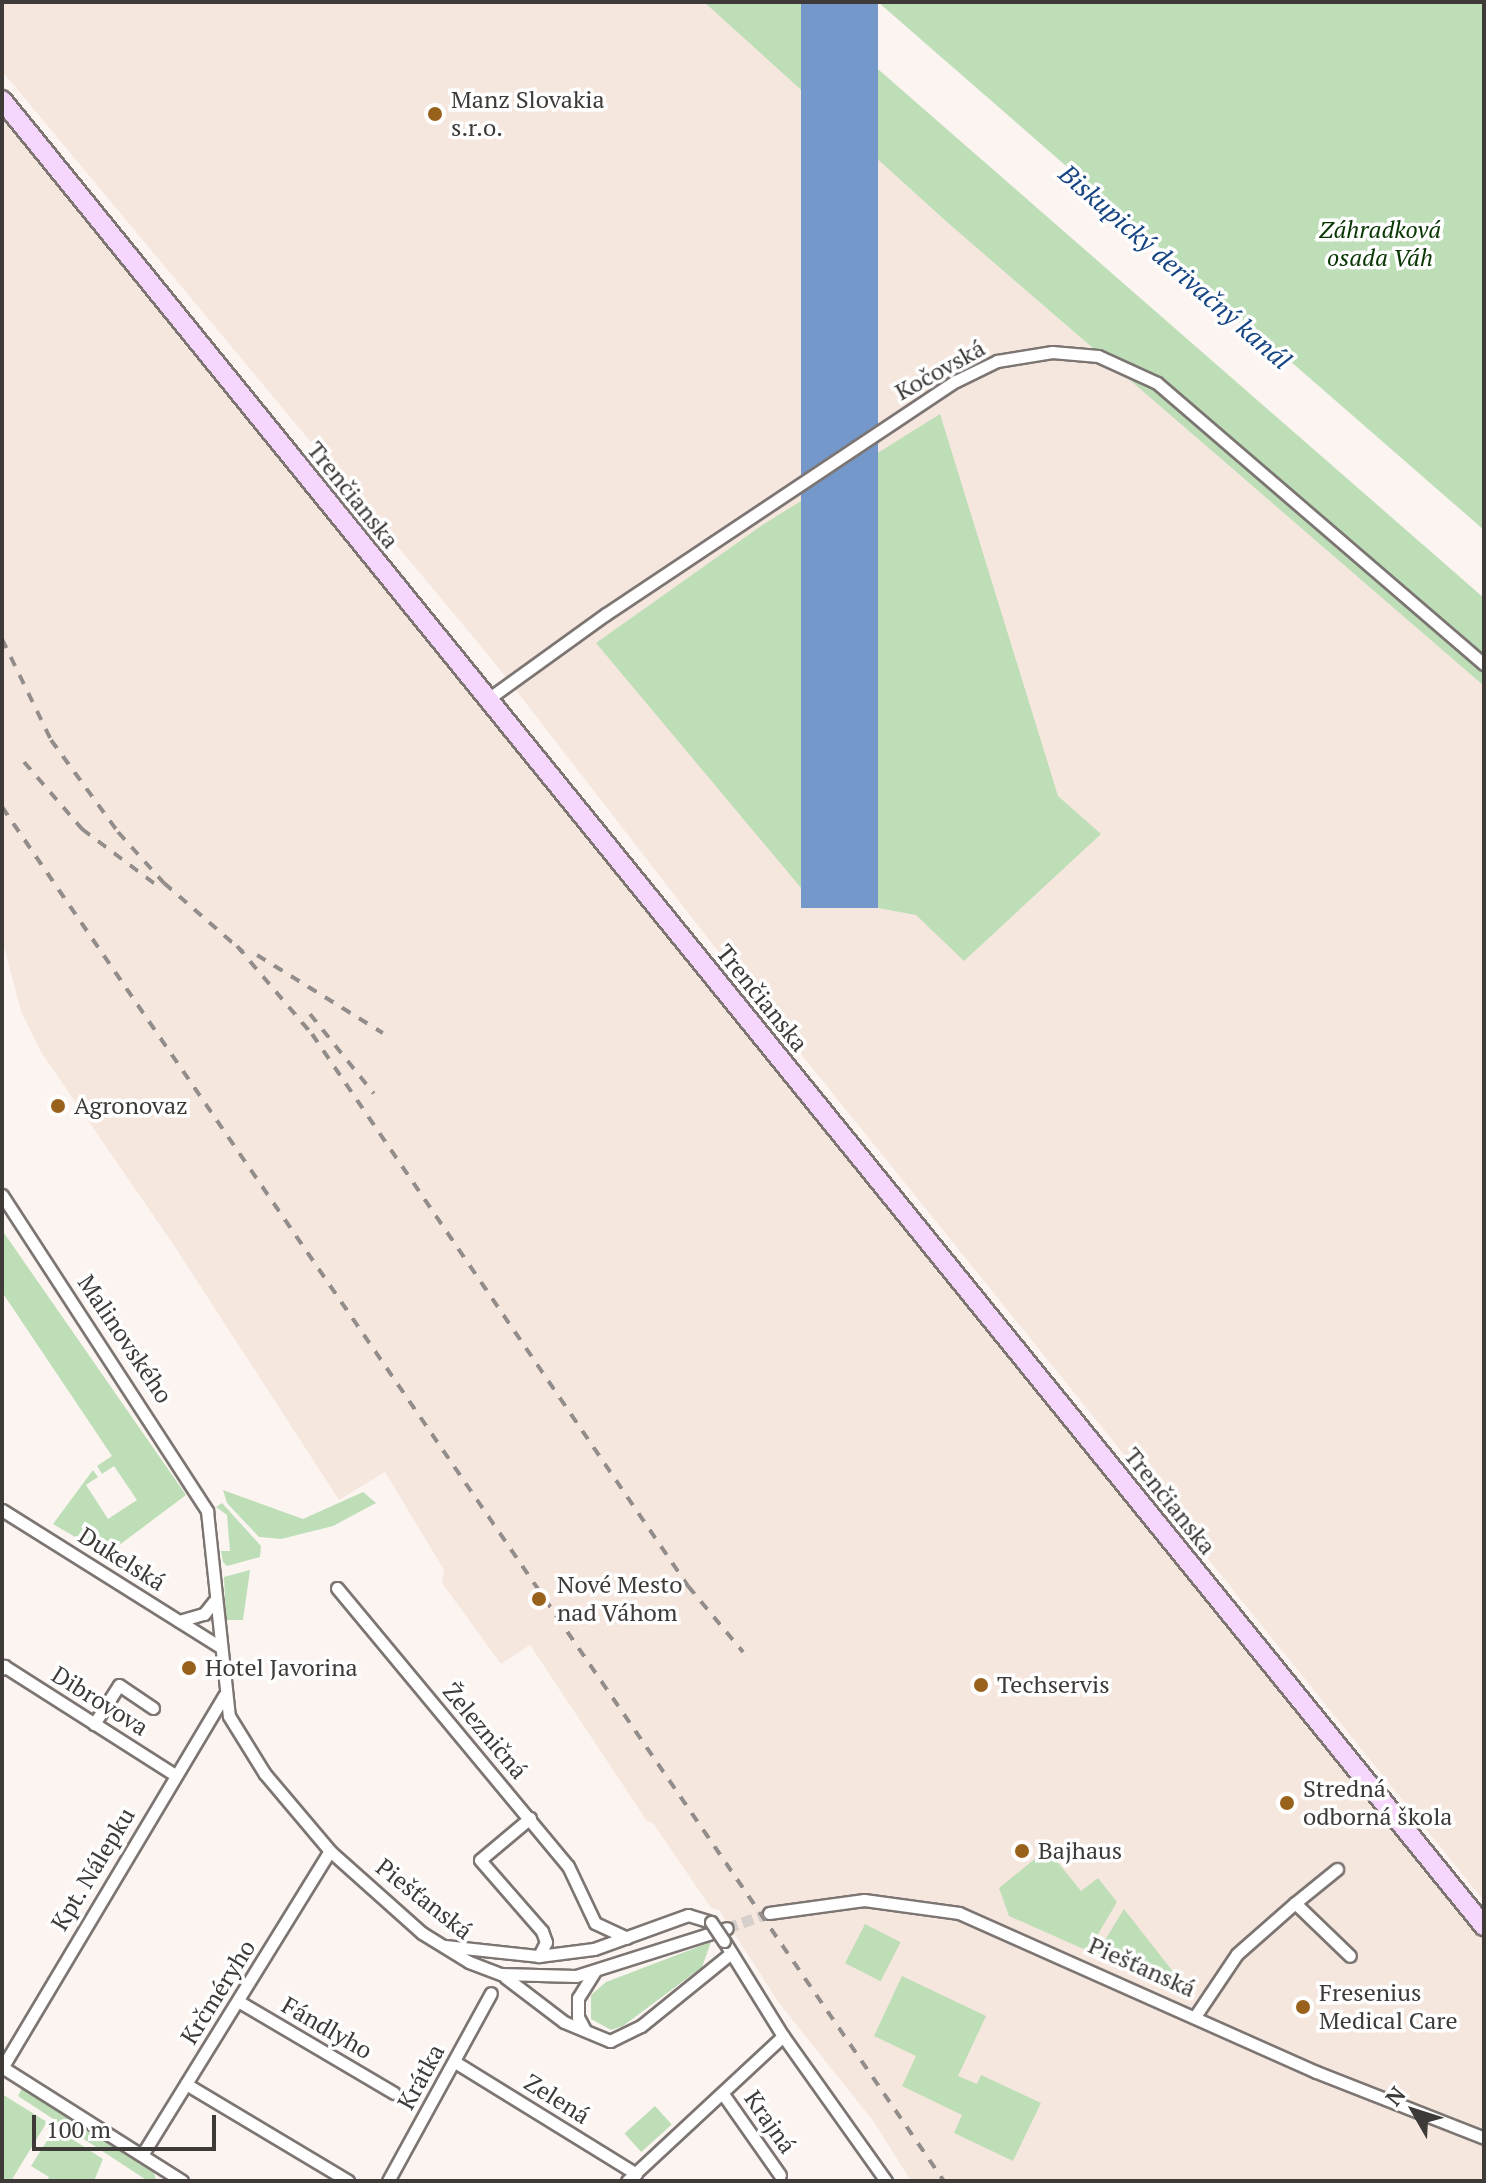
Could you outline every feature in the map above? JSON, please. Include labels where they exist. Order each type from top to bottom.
[{"type":"main road","name":"Trenčianska","points":[[2,100],[1484,1926]]},
{"type":"street","name":"Kočovská","points":[[488,699],[945,387],[997,361],[1052,352],[1098,356],[1157,383],[1484,664]]},
{"type":"street","name":"Malinovského","points":[[2,1195],[207,1511]]},
{"type":"street","name":"Dukelská","points":[[2,1510],[219,1646]]},
{"type":"street","name":"Piešťanská","points":[[207,1511],[224,1695],[229,1716],[248,1750],[330,1851],[402,1916],[444,1946],[501,1974],[557,1978],[594,1972],[727,1928]]},
{"type":"street","name":"Železničná","points":[[337,1588],[568,1866],[588,1909],[602,1929],[627,1938]]},
{"type":"street","points":[[179,1621],[204,1614],[214,1601]]},
{"type":"street","name":"Dibrovova","points":[[2,1669],[4,1666],[175,1775]]},
{"type":"street","points":[[94,1724],[119,1685],[153,1708]]},
{"type":"street","name":"Kpt. Nálepku","points":[[2,2067],[224,1695]]},
{"type":"street","points":[[530,1818],[480,1860],[542,1931],[546,1942],[539,1956]]},
{"type":"street","name":"Krčméryho","points":[[142,2155],[330,1851]]},
{"type":"street","points":[[1196,2015],[1237,1954],[1337,1869]]},
{"type":"street","name":"Piešťanská","points":[[769,1913],[864,1900],[947,1910],[1007,1930],[1324,2075],[1484,2138]]},
{"type":"street","points":[[1295,1903],[1350,1956]]},
{"type":"street","points":[[444,1946],[539,1956],[594,1949],[688,1915],[711,1922],[783,2036],[886,2181]]},
{"type":"street","points":[[501,1974],[564,2022],[600,2040],[619,2039],[731,1953]]},
{"type":"street","points":[[586,2031],[578,2017],[578,1998],[594,1972]]},
{"type":"street","name":"Krátka","points":[[388,2181],[491,1993]]},
{"type":"street","name":"Fándlyho","points":[[238,2001],[394,2093]]},
{"type":"street","name":"Zelená","points":[[455,2062],[631,2177],[783,2036]]},
{"type":"street","points":[[2,2067],[182,2181]]},
{"type":"street","points":[[186,2084],[348,2181]]},
{"type":"street","name":"Krajná","points":[[723,2094],[780,2175]]},
{"type":"shaded area","points":[[2,2],[704,2],[948,223],[1484,686],[1484,1901],[717,950],[494,662],[2,71]]},
{"type":"shaded area","points":[[2,110],[1369,1768],[1484,1915],[1484,2181],[911,2181],[874,2122],[779,2003],[719,1910],[711,1908],[653,1823],[647,1821],[530,1645],[501,1664],[442,1583],[444,1570],[385,1472],[339,1500],[175,1247],[41,1052],[21,1011],[2,939]]},
{"type":"green space","points":[[704,2],[801,2],[1484,598],[1484,686],[948,223]]},
{"type":"green space","name":"Záhradková osada Váh","points":[[878,2],[1484,2],[1484,530],[1081,179]]},
{"type":"green space","points":[[940,414],[1058,796],[1101,834],[964,961],[916,915],[807,895],[596,643],[761,526]]},
{"type":"green space","points":[[2,1230],[186,1495],[106,1555],[53,1524],[93,1470],[98,1477],[86,1485],[108,1519],[137,1500],[114,1466],[102,1474],[97,1466],[112,1456],[2,1292]]},
{"type":"green space","points":[[223,1490],[303,1519],[363,1492],[376,1503],[333,1526],[281,1539],[259,1537],[227,1503]]},
{"type":"green space","points":[[222,1503],[261,1546],[260,1557],[227,1566],[223,1562],[221,1551],[230,1551],[227,1515],[216,1507]]},
{"type":"green space","points":[[250,1570],[243,1620],[226,1620],[224,1577]]},
{"type":"green space","points":[[1047,1849],[1081,1891],[1098,1878],[1117,1902],[1088,1951],[1009,1916],[999,1888]]},
{"type":"green space","points":[[1124,1909],[1178,1978],[1174,1988],[1097,1953]]},
{"type":"green space","points":[[865,1924],[901,1942],[881,1981],[845,1963]]},
{"type":"green space","points":[[711,1942],[702,1967],[623,2026],[611,2030],[591,2019],[591,1995],[606,1982]]},
{"type":"green space","points":[[902,1976],[986,2016],[958,2076],[977,2084],[981,2075],[1041,2103],[1013,2161],[954,2133],[962,2115],[902,2086],[916,2056],[874,2036]]},
{"type":"green space","points":[[22,2088],[154,2173],[156,2181],[148,2181],[18,2096]]},
{"type":"green space","points":[[2,2094],[47,2122],[11,2181],[2,2181]]},
{"type":"green space","points":[[655,2106],[672,2125],[641,2152],[625,2133]]},
{"type":"green space","points":[[55,2128],[103,2159],[94,2181],[47,2181],[49,2177],[31,2166]]},
{"type":"water","points":[[801,2],[878,2],[878,908],[801,908]]},
{"type":"tunnel","points":[[727,1928],[769,1913]]},
{"type":"railway","points":[[2,639],[51,740],[118,832],[164,883],[243,952]]},
{"type":"railway","points":[[24,762],[82,829],[155,884]]},
{"type":"railway","points":[[2,807],[944,2181]]},
{"type":"railway","points":[[237,946],[312,1034],[688,1586],[743,1652]]},
{"type":"railway","points":[[257,955],[383,1033]]},
{"type":"railway","points":[[310,1014],[374,1094]]},
{"type":"place","name":"Manz Slovakia s.r.o.","points":[[435,114]]},
{"type":"place","name":"Agronovaz","points":[[58,1106]]},
{"type":"place","name":"Nové Mesto nad Váhom","points":[[539,1599]]},
{"type":"place","name":"Hotel Javorina","points":[[189,1668]]},
{"type":"place","name":"Techservis","points":[[981,1685]]},
{"type":"place","name":"Stredná odborná škola","points":[[1287,1803]]},
{"type":"place","name":"Bajhaus","points":[[1022,1851]]},
{"type":"place","name":"Fresenius Medical Care","points":[[1303,2007]]},
{"type":"water label","name":"Biskupický derivačný kanál","points":[[1175,267]]}]
